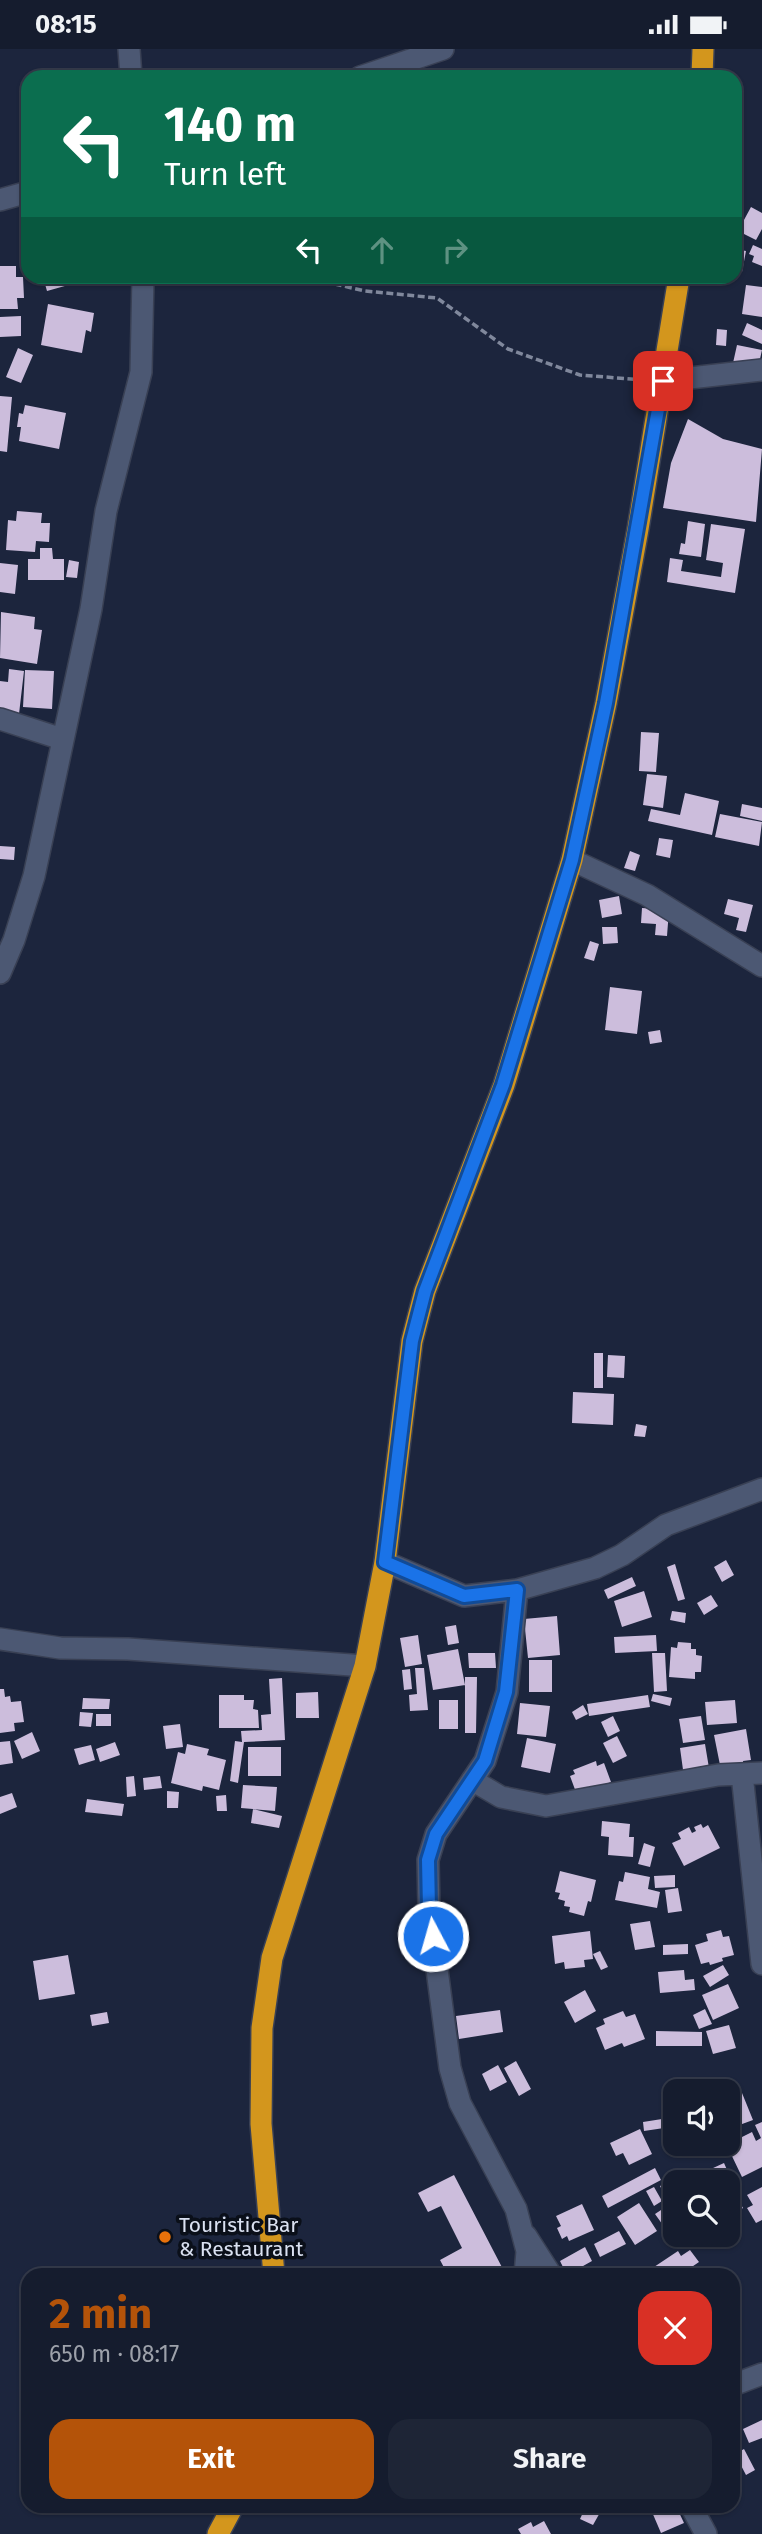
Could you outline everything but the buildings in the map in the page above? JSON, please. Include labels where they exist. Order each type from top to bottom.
[{"type":"highway","points":[[702,70],[703,49]]},
{"type":"highway","points":[[273,2268],[261,2124],[262,2028],[272,1958],[365,1666],[385,1562],[412,1341],[425,1291],[503,1085],[572,860],[606,703],[678,284]]},
{"type":"highway","points":[[218,2534],[229,2513]]},
{"type":"street","points":[[129,49],[130,70]]},
{"type":"street","points":[[381,70],[443,49]]},
{"type":"street","points":[[0,200],[21,194]]},
{"type":"street","points":[[0,973],[7,941],[34,876],[91,609],[106,511],[141,372],[143,284]]},
{"type":"street","points":[[663,381],[762,370]]},
{"type":"street","points":[[0,719],[62,739]]},
{"type":"street","points":[[572,860],[647,895],[762,966]]},
{"type":"street","points":[[385,1562],[464,1596],[517,1590],[595,1568],[622,1555],[666,1525],[762,1489]]},
{"type":"street","points":[[517,1590],[506,1692],[485,1761],[436,1834],[428,1860],[429,1909],[450,2069],[460,2103],[516,2209],[527,2251],[526,2268]]},
{"type":"street","points":[[0,1639],[60,1648],[128,1649],[365,1666]]},
{"type":"street","points":[[472,1780],[501,1797],[546,1806],[718,1775],[752,1774],[762,1964]]},
{"type":"street","points":[[521,2229],[546,2268]]},
{"type":"street","points":[[740,2382],[762,2374]]},
{"type":"street","points":[[695,2513],[706,2534]]},
{"type":"path","points":[[334,284],[365,291],[437,298],[508,349],[580,375],[663,381]]},
{"type":"place","name":"Touristic Bar & Restaurant","points":[[165,2237]]},
{"type":"route","points":[[433,1936],[429,1909],[428,1860],[436,1834],[485,1761],[506,1692],[517,1590],[464,1596],[385,1562],[412,1341],[425,1291],[503,1085],[572,860],[606,703],[663,381]]}]
